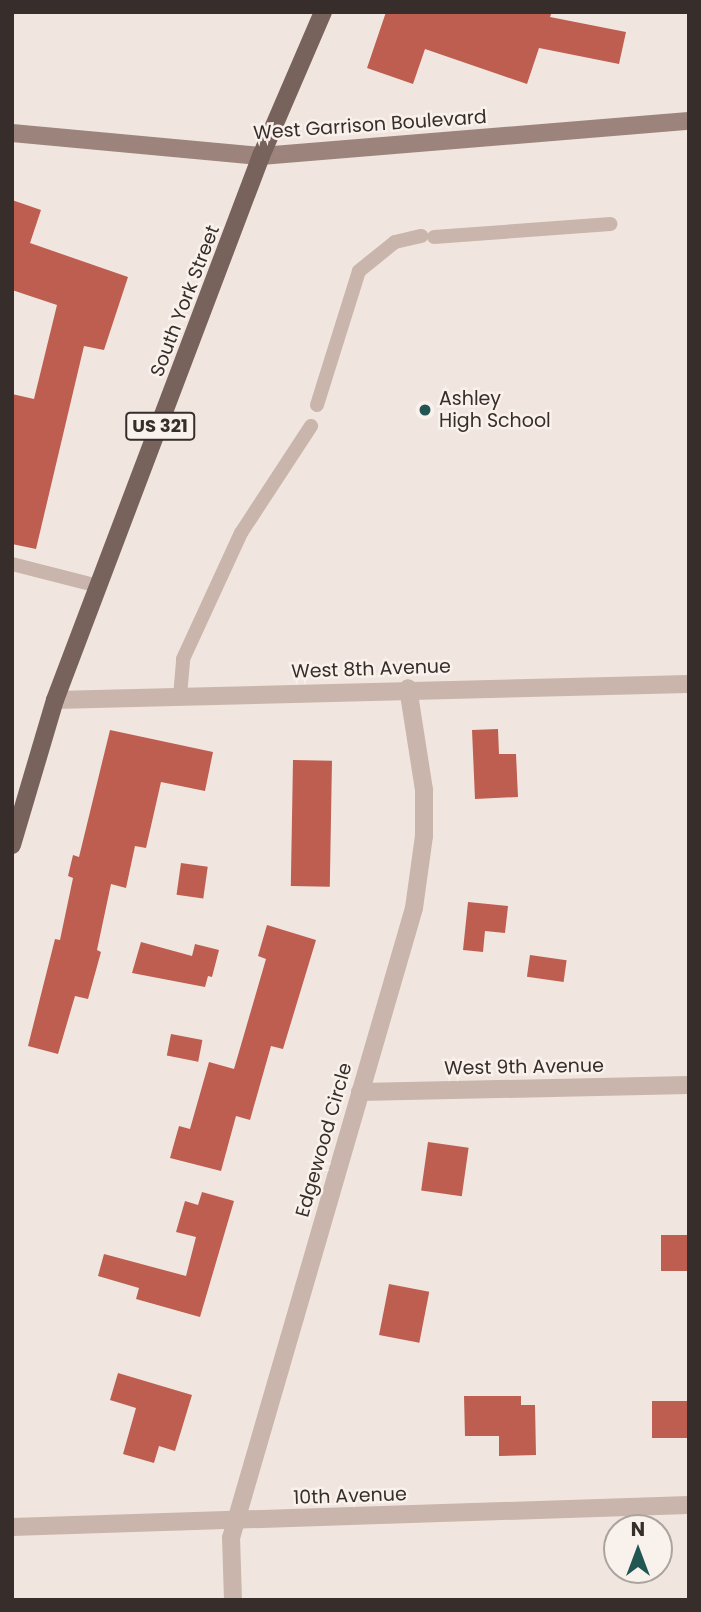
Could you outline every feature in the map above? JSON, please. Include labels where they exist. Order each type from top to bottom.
[{"type":"main road","name":"South York Street","points":[[12,845],[55,700],[261,156],[323,12]]},
{"type":"main road","name":"West Garrison Boulevard","points":[[12,134],[261,156],[689,121]]},
{"type":"street","name":"West 8th Avenue","points":[[55,700],[408,688],[689,684]]},
{"type":"street","name":"Edgewood Circle","points":[[233,1600],[231,1538],[421,873],[424,790],[408,688]]},
{"type":"street","name":"West 9th Avenue","points":[[360,1092],[689,1085]]},
{"type":"street","name":"10th Avenue","points":[[12,1527],[689,1505]]},
{"type":"lane","points":[[317,405],[359,271],[395,242],[427,237],[611,224]]},
{"type":"lane","points":[[180,696],[183,659],[241,533],[311,426]]},
{"type":"lane","points":[[12,564],[98,586]]},
{"type":"building","points":[[386,12],[552,12],[550,17],[626,32],[619,64],[539,48],[527,84],[425,49],[413,84],[367,68]]},
{"type":"building","points":[[12,200],[41,210],[30,243],[128,277],[104,350],[84,346],[36,549],[12,544],[12,394],[34,399],[57,305],[12,290]]},
{"type":"building","points":[[498,729],[499,754],[516,754],[518,797],[475,799],[472,730]]},
{"type":"building","points":[[110,730],[213,752],[205,791],[161,782],[146,848],[135,846],[126,888],[111,884],[97,950],[101,952],[88,999],[75,996],[58,1054],[28,1046],[55,939],[60,940],[73,878],[68,876],[73,855],[79,857]]},
{"type":"building","points":[[293,760],[332,761],[330,887],[291,886]]},
{"type":"building","points":[[181,863],[208,867],[203,898],[177,895]]},
{"type":"building","points":[[468,902],[508,906],[505,933],[485,931],[483,952],[463,950]]},
{"type":"building","points":[[267,925],[316,940],[283,1049],[271,1046],[250,1120],[236,1116],[221,1171],[170,1158],[179,1126],[190,1129],[209,1062],[234,1069],[266,959],[258,956]]},
{"type":"building","points":[[141,942],[192,956],[195,944],[219,950],[212,977],[208,976],[205,987],[132,973]]},
{"type":"building","points":[[530,955],[567,960],[564,982],[527,977]]},
{"type":"building","points":[[171,1034],[202,1040],[198,1062],[167,1056]]},
{"type":"building","points":[[428,1142],[469,1148],[462,1196],[421,1191]]},
{"type":"building","points":[[202,1192],[234,1201],[200,1317],[136,1299],[139,1288],[98,1276],[104,1254],[186,1276],[196,1237],[176,1232],[185,1201],[198,1205]]},
{"type":"building","points":[[661,1235],[689,1235],[689,1271],[661,1271]]},
{"type":"building","points":[[389,1284],[429,1292],[419,1343],[379,1335]]},
{"type":"building","points":[[118,1373],[192,1395],[175,1451],[159,1446],[154,1463],[123,1454],[136,1408],[110,1400]]},
{"type":"building","points":[[464,1396],[521,1396],[521,1405],[535,1405],[536,1455],[499,1456],[499,1436],[465,1436]]},
{"type":"building","points":[[652,1401],[689,1401],[689,1438],[652,1438]]},
{"type":"place","name":"Ashley High School","points":[[425,410]]}]
